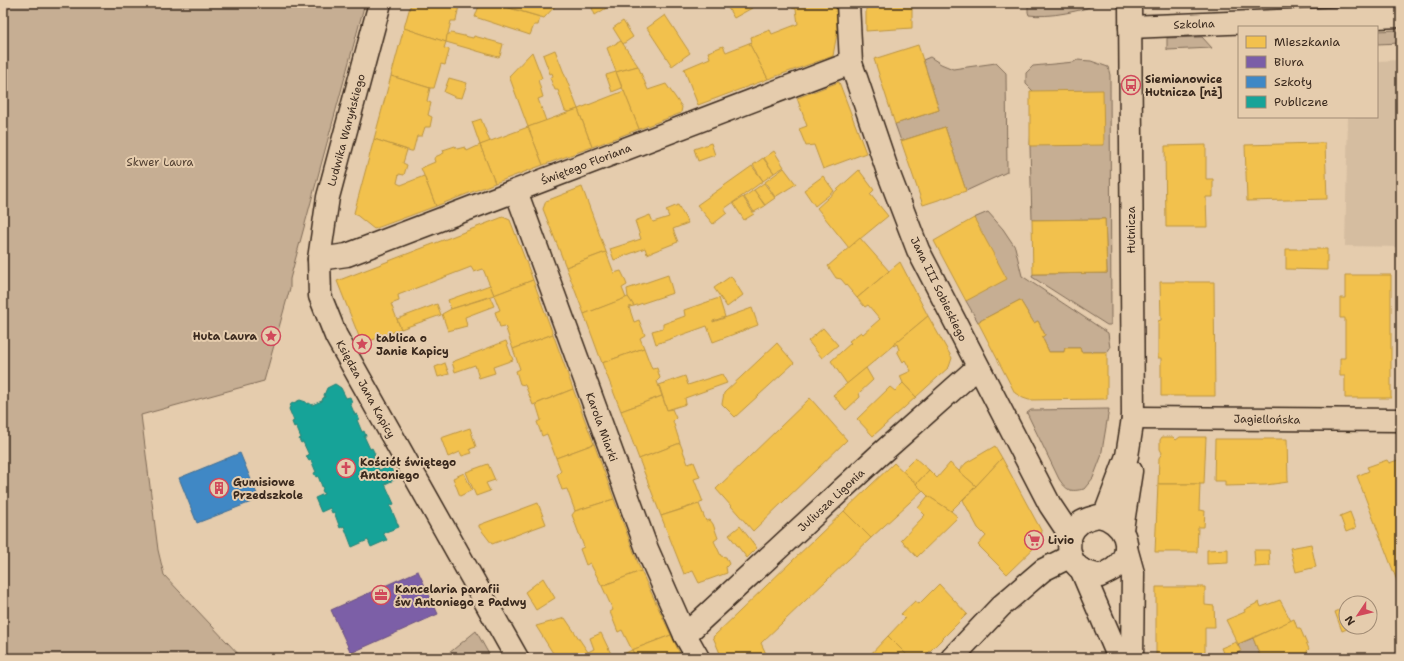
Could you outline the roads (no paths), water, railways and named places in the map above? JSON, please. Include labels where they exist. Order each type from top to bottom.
[{"type":"street","name":"Ludwika Waryńskiego","points":[[319,259],[328,197],[380,3]]},
{"type":"street","name":"Jana III Sobieskiego","points":[[848,3],[851,63],[888,172],[918,250],[1050,505],[1070,535]]},
{"type":"street","name":"Hutnicza","points":[[1104,517],[1127,456],[1133,418],[1130,3]]},
{"type":"street","name":"Szkolna","points":[[1130,27],[1396,11]]},
{"type":"street","name":"Świętego Floriana","points":[[319,259],[347,255],[851,63]]},
{"type":"street","name":"Karola Miarki","points":[[516,191],[647,549],[685,635],[698,658]]},
{"type":"street","name":"Księdza Jana Kapicy","points":[[319,259],[320,296],[336,336],[517,658]]},
{"type":"street","name":"Juliusza Ligonia","points":[[685,635],[872,461],[978,367]]},
{"type":"street","name":"Jagiellońska","points":[[1133,418],[1401,420]]},
{"type":"street","name":"Hutnicza","points":[[1124,538],[1131,472],[1127,456]]},
{"type":"street","points":[[1119,658],[1068,546],[1070,535],[1076,526],[1086,519],[1098,516],[1104,517],[1117,524],[1124,538],[1133,573],[1132,658]]},
{"type":"street","points":[[1076,562],[1084,571],[1100,576],[1117,567],[1123,558],[1124,538]]},
{"type":"street","points":[[952,658],[1000,606],[1043,570],[1076,562]]},
{"type":"place","name":"Siemianowice Hutnicza [nż]","points":[[1131,85]]},
{"type":"place","name":"Huta Laura","points":[[271,336]]},
{"type":"place","name":"tablica o Janie Kapicy","points":[[362,344]]},
{"type":"place","name":"Kościół świętego Antoniego","points":[[346,468]]},
{"type":"place","name":"Gumisiowe Przedszkole","points":[[219,488]]},
{"type":"place","name":"Livio","points":[[1034,540]]},
{"type":"place","name":"Kancelaria parafii św Antoniego z Padwy","points":[[381,595]]},
{"type":"park label","name":"Skwer Laura","points":[[160,162]]}]
